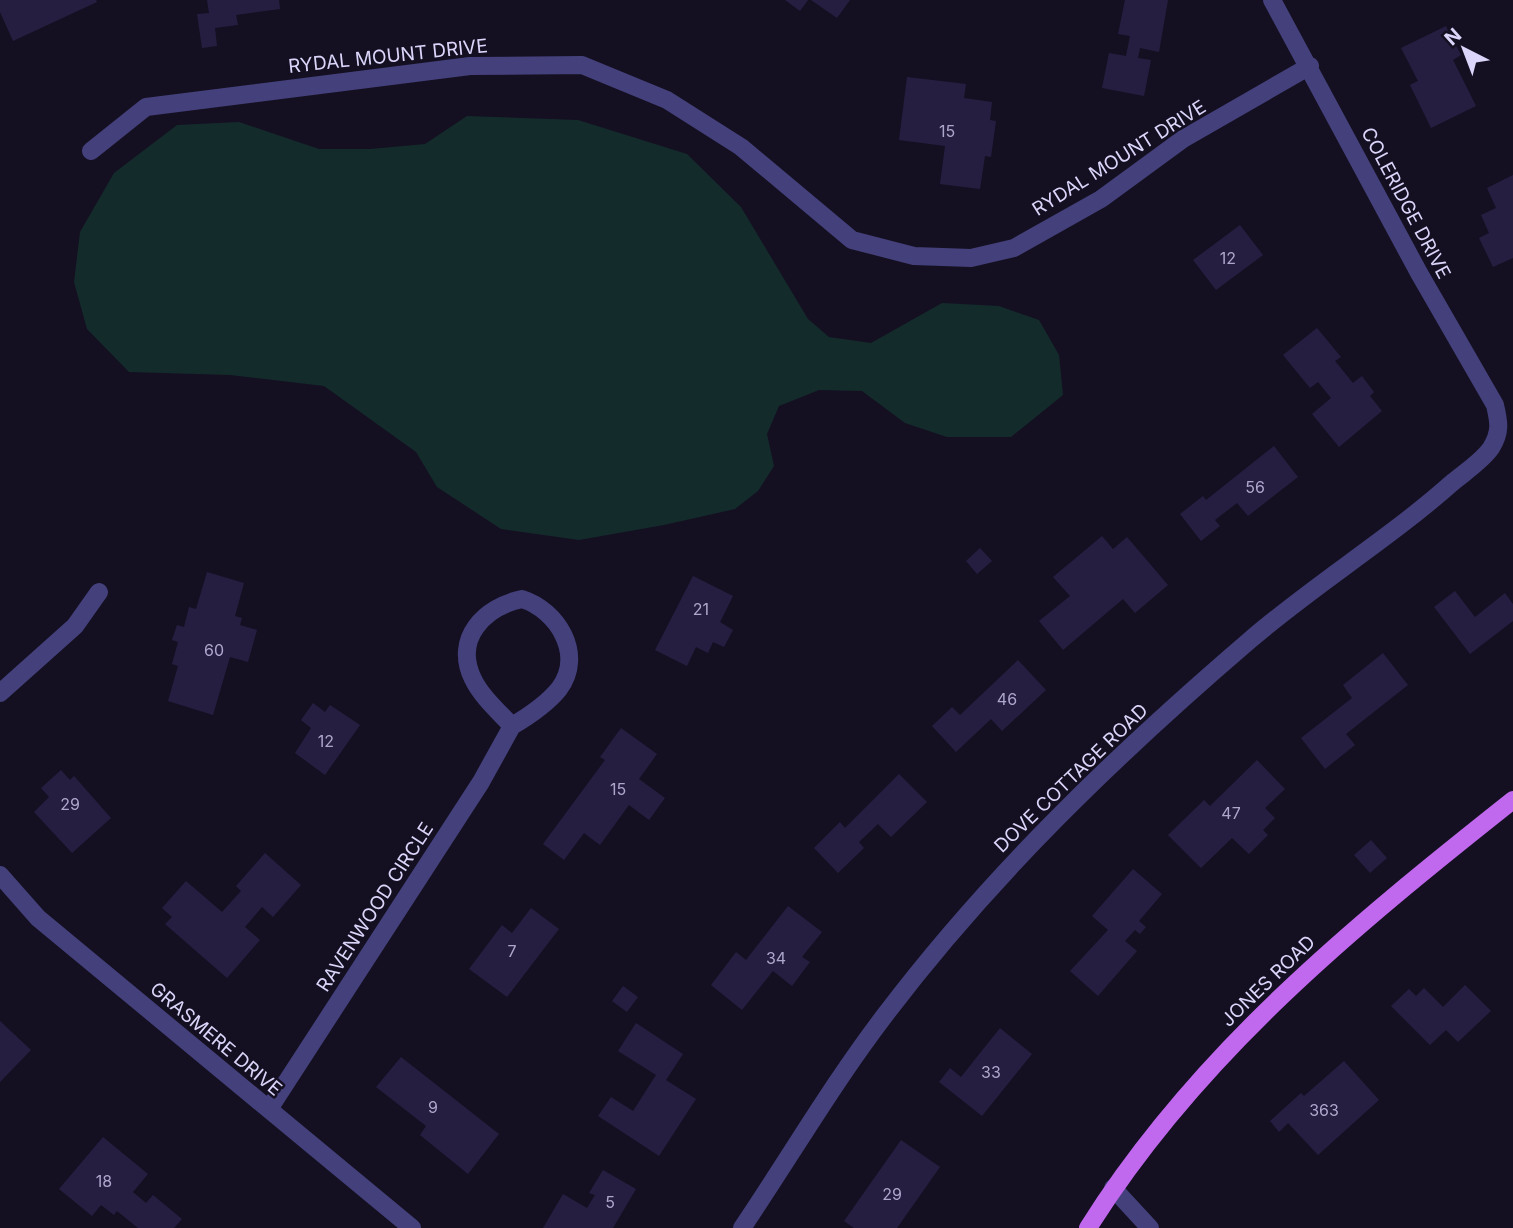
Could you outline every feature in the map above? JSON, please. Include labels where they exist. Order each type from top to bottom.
[{"type":"main road","name":"JONES ROAD","points":[[1088,1228],[1113,1188],[1174,1110],[1308,968],[1396,893],[1513,800]]},
{"type":"street","name":"COLERIDGE DRIVE","points":[[1272,0],[1419,272],[1495,405],[1501,427]]},
{"type":"street","name":"RYDAL MOUNT DRIVE","points":[[91,151],[146,107],[470,66],[582,65],[667,100],[741,147],[852,240],[914,256],[971,258],[1014,248],[1101,199],[1183,139],[1310,66]]},
{"type":"street","name":"DOVE COTTAGE ROAD","points":[[742,1228],[821,1105],[885,1015],[962,919],[1048,825],[1144,733],[1252,638],[1334,573],[1430,503],[1490,450],[1501,427]]},
{"type":"street","points":[[0,693],[75,626],[99,592]]},
{"type":"street","name":"RAVENWOOD CIRCLE","points":[[269,1109],[481,782],[512,726],[534,713],[560,687],[569,661],[564,634],[535,603],[522,599],[501,603],[484,615],[474,630],[467,652],[472,678],[512,726]]},
{"type":"street","name":"GRASMERE DRIVE","points":[[0,875],[38,919],[412,1228]]},
{"type":"street","points":[[1113,1188],[1150,1228]]},
{"type":"green space","points":[[467,116],[578,120],[687,154],[741,207],[808,319],[829,337],[871,343],[942,303],[999,306],[1039,320],[1059,355],[1063,395],[1011,437],[947,437],[905,423],[862,391],[819,390],[779,406],[767,434],[774,466],[758,491],[735,509],[579,540],[501,529],[437,487],[416,452],[324,386],[230,375],[129,372],[87,329],[74,282],[80,232],[114,173],[177,125],[239,122],[319,149],[370,149],[425,144]]},
{"type":"building","points":[[0,0],[97,2],[13,41],[0,12]]},
{"type":"building","points":[[207,0],[279,0],[280,9],[236,15],[238,25],[215,28],[217,46],[202,48],[197,14],[209,13]]},
{"type":"building","points":[[785,0],[808,0],[800,11]]},
{"type":"building","points":[[811,0],[850,0],[837,18]]},
{"type":"building","points":[[1125,0],[1168,0],[1159,52],[1140,48],[1138,58],[1151,60],[1144,96],[1102,88],[1109,53],[1126,56],[1130,36],[1118,34]]},
{"type":"building","points":[[1446,26],[1461,55],[1453,60],[1476,106],[1431,128],[1410,85],[1418,81],[1401,48]]},
{"type":"building","points":[[907,77],[966,84],[964,98],[992,102],[990,120],[996,121],[991,157],[985,156],[980,189],[940,184],[945,146],[899,140]]},
{"type":"building","points":[[1513,175],[1513,258],[1493,267],[1479,238],[1489,233],[1481,215],[1496,208],[1487,188]]},
{"type":"building","points":[[1240,225],[1263,255],[1216,290],[1193,260]]},
{"type":"building","points":[[1317,328],[1341,357],[1335,361],[1353,383],[1362,376],[1374,392],[1370,396],[1382,411],[1339,447],[1312,414],[1331,398],[1318,382],[1310,388],[1283,355]]},
{"type":"building","points":[[1274,446],[1298,477],[1248,516],[1237,503],[1215,520],[1220,526],[1201,541],[1180,514],[1203,496],[1206,500]]},
{"type":"building","points":[[1102,536],[1113,549],[1127,537],[1168,585],[1135,613],[1123,599],[1063,650],[1039,621],[1070,596],[1053,577]]},
{"type":"building","points":[[980,548],[992,561],[977,574],[966,561]]},
{"type":"building","points":[[207,572],[244,583],[235,616],[242,618],[240,625],[257,630],[248,662],[230,657],[213,715],[168,701],[178,666],[172,664],[178,642],[172,640],[177,625],[184,627],[189,607],[196,609]]},
{"type":"building","points":[[693,576],[733,596],[720,622],[733,630],[724,647],[713,642],[708,653],[696,647],[687,666],[655,650]]},
{"type":"building","points":[[1455,591],[1475,617],[1505,593],[1513,604],[1513,621],[1470,654],[1434,607]]},
{"type":"building","points":[[1383,653],[1408,685],[1346,734],[1355,745],[1325,769],[1301,738],[1352,698],[1343,685]]},
{"type":"building","points":[[1018,660],[1046,690],[1002,731],[991,719],[956,752],[932,726],[952,707],[960,715]]},
{"type":"building","points":[[313,703],[325,712],[330,705],[360,725],[325,775],[295,753],[311,728],[301,720]]},
{"type":"building","points":[[621,728],[657,754],[639,779],[665,798],[649,820],[629,805],[600,845],[584,833],[564,860],[543,844],[605,760],[600,757]]},
{"type":"building","points":[[1257,760],[1285,789],[1265,808],[1275,818],[1263,830],[1268,835],[1249,854],[1232,838],[1201,868],[1168,835],[1204,800],[1210,806]]},
{"type":"building","points":[[61,770],[70,780],[74,776],[111,818],[72,853],[34,812],[49,797],[41,788]]},
{"type":"building","points":[[899,774],[927,802],[891,837],[878,824],[859,842],[864,848],[838,873],[814,848],[840,822],[845,828]]},
{"type":"building","points":[[1371,840],[1387,858],[1370,873],[1354,855]]},
{"type":"building","points":[[265,853],[301,885],[273,917],[262,907],[245,927],[260,940],[227,978],[165,924],[172,917],[162,908],[186,881],[222,912],[241,891],[236,886]]},
{"type":"building","points":[[1133,869],[1162,894],[1139,921],[1146,927],[1140,934],[1135,930],[1125,941],[1137,951],[1098,996],[1070,971],[1108,930],[1092,916]]},
{"type":"building","points":[[788,906],[822,932],[802,957],[810,962],[792,986],[773,971],[742,1010],[711,985],[736,952],[746,960]]},
{"type":"building","points":[[531,908],[559,929],[507,997],[469,969],[502,925],[512,933]]},
{"type":"building","points":[[1465,985],[1491,1011],[1458,1042],[1446,1030],[1430,1045],[1391,1006],[1409,989],[1416,996],[1424,988],[1443,1007]]},
{"type":"building","points":[[623,986],[638,997],[627,1012],[612,1001]]},
{"type":"building","points":[[0,1021],[31,1050],[0,1082]]},
{"type":"building","points":[[636,1023],[683,1054],[666,1080],[696,1099],[659,1156],[598,1116],[611,1097],[633,1111],[656,1075],[618,1051]]},
{"type":"building","points":[[1000,1028],[1032,1054],[982,1116],[939,1082],[950,1068],[961,1077]]},
{"type":"building","points":[[401,1057],[499,1134],[468,1174],[420,1135],[426,1126],[376,1087]]},
{"type":"building","points":[[1344,1061],[1379,1100],[1318,1155],[1288,1123],[1279,1132],[1270,1121],[1301,1093],[1304,1096]]},
{"type":"building","points":[[103,1137],[148,1174],[133,1192],[146,1203],[153,1195],[182,1219],[174,1228],[138,1228],[117,1211],[114,1215],[101,1205],[92,1216],[59,1189]]},
{"type":"building","points":[[901,1140],[940,1167],[897,1228],[854,1228],[844,1221]]},
{"type":"building","points":[[603,1170],[636,1189],[613,1228],[543,1228],[563,1194],[587,1208],[595,1195],[589,1193]]}]
